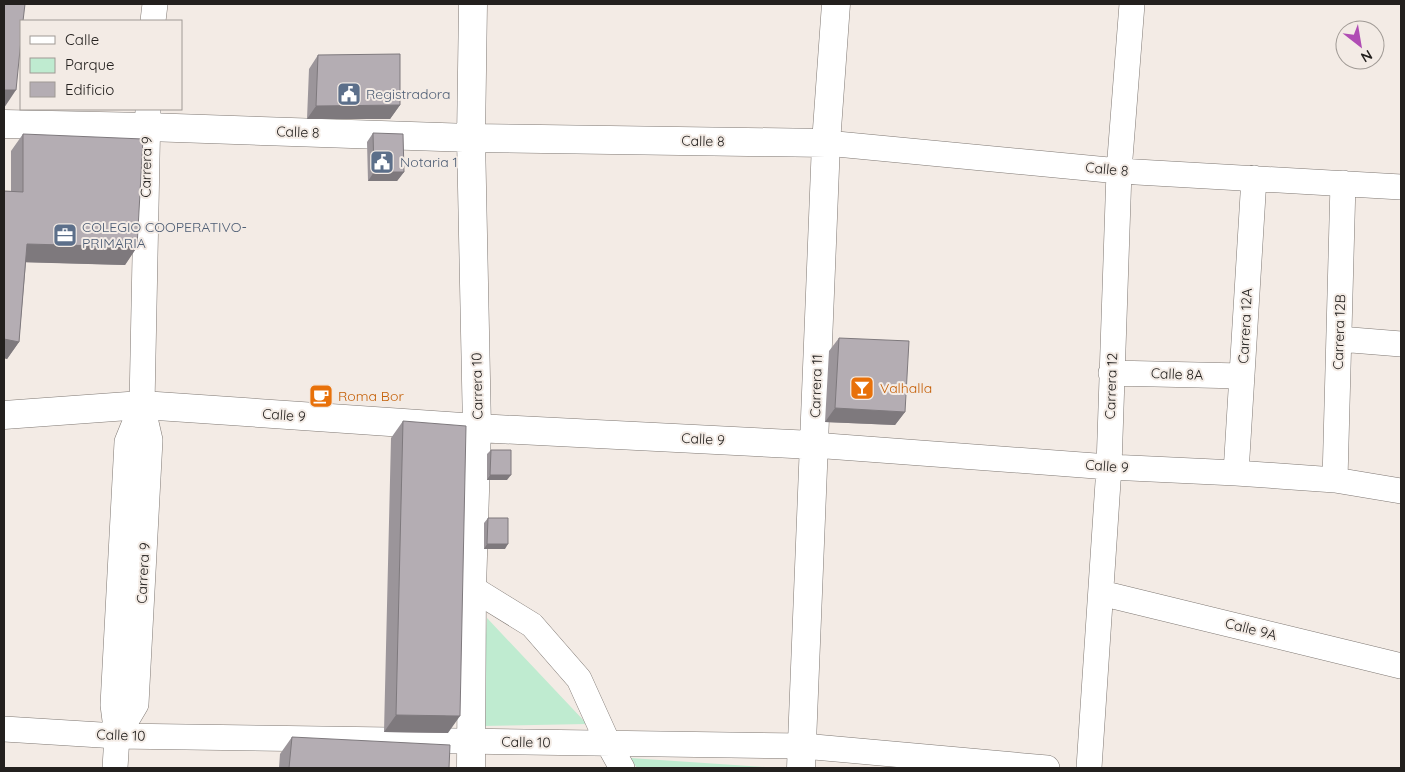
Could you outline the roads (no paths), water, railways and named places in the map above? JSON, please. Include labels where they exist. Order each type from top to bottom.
[{"type":"main road","name":"Carrera 10","points":[[471,768],[472,588],[478,428],[471,138],[473,4]]},
{"type":"main road","name":"Carrera 11","points":[[802,757],[826,143],[836,4]]},
{"type":"main road","name":"Calle 8","points":[[4,124],[147,118],[471,138],[826,143]]},
{"type":"main road","name":"Calle 9","points":[[4,415],[142,405],[478,428],[813,445]]},
{"type":"street","points":[[153,20],[154,4]]},
{"type":"street","name":"Carrera 12","points":[[1089,768],[1102,593],[1109,467],[1111,372],[1120,171],[1132,4]]},
{"type":"street","name":"Carrera 9","points":[[115,768],[117,736],[113,704],[128,636],[133,536],[127,442],[142,405],[147,118]]},
{"type":"street","name":"Calle 8","points":[[826,143],[1120,171],[1401,187]]},
{"type":"street","name":"Carrera 12A","points":[[1236,473],[1254,178]]},
{"type":"street","name":"Carrera 12B","points":[[1335,480],[1344,184]]},
{"type":"street","points":[[1339,339],[1401,344]]},
{"type":"street","name":"Calle 8A","points":[[1111,372],[1242,376]]},
{"type":"street","name":"Calle 9","points":[[813,445],[1109,467],[1335,480],[1401,490]]},
{"type":"street","points":[[472,588],[532,626],[579,679],[608,744],[622,768]]},
{"type":"street","name":"Calle 9A","points":[[1102,593],[1401,666]]},
{"type":"street","name":"Calle 10","points":[[4,729],[117,736],[608,744],[802,757],[1048,768]]},
{"type":"place","name":"Registradora","points":[[349,94]]},
{"type":"place","name":"Notaria 1","points":[[382,162]]},
{"type":"place","name":"COLEGIO COOPERATIVO- PRIMARIA","points":[[65,235]]},
{"type":"place","name":"Valhalla","points":[[862,388]]},
{"type":"place","name":"Roma Bor","points":[[321,396]]}]
